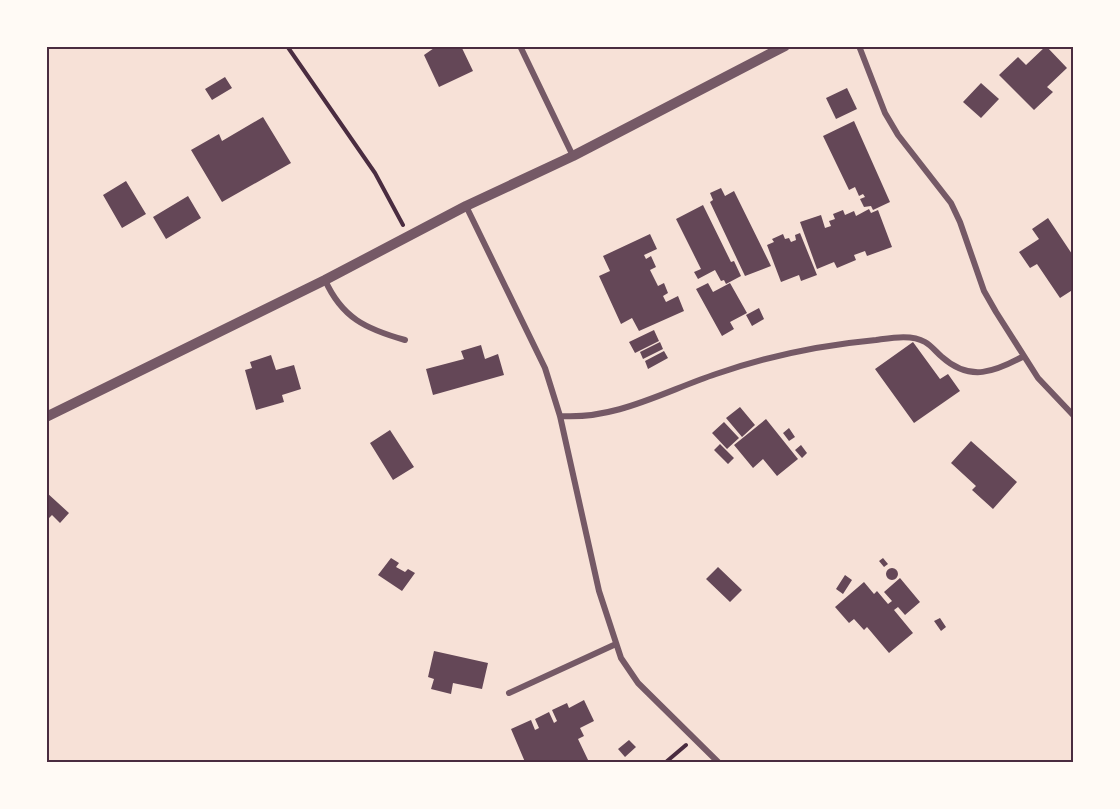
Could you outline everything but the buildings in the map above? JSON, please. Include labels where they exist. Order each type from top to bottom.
[{"type":"street","points":[[520,46],[573,156]]},
{"type":"street","points":[[46,417],[325,280],[466,206],[573,156],[785,46]]},
{"type":"street","points":[[859,46],[885,113],[898,135],[951,203],[984,291],[1046,388],[1074,416]]},
{"type":"street","points":[[466,206],[527,328],[544,368],[560,416],[599,591],[621,658],[638,683],[718,762]]},
{"type":"street","points":[[325,280],[334,301],[348,315],[363,325],[405,340]]},
{"type":"street","points":[[560,416],[585,417],[620,409],[713,375],[780,354],[873,340],[913,338],[925,342],[956,368],[970,373],[994,371],[1024,356]]},
{"type":"street","points":[[509,693],[616,644]]},
{"type":"path","points":[[287,46],[375,173],[409,236]]},
{"type":"path","points":[[666,762],[693,738]]}]
